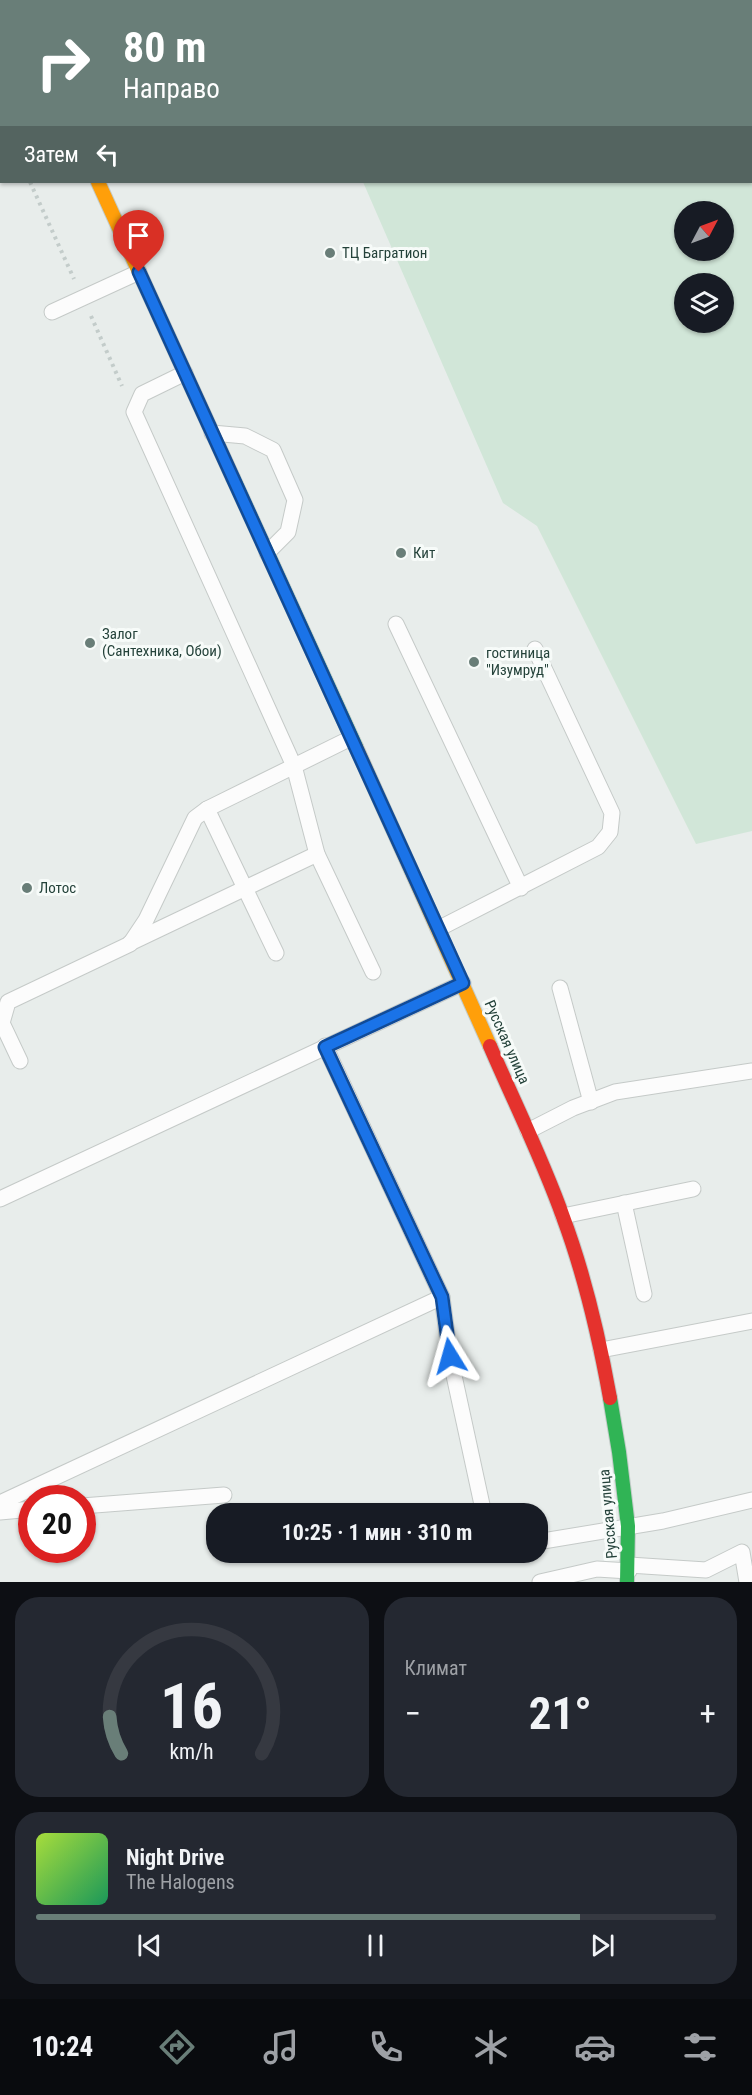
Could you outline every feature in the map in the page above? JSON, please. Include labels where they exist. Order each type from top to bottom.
[{"type":"main road","name":"Русская улица","points":[[98,183],[463,983],[563,1216],[583,1277],[601,1350],[619,1452],[628,1526],[628,1573]]},
{"type":"lane","points":[[52,312],[139,272]]},
{"type":"lane","points":[[185,372],[142,394],[134,412],[294,766],[317,854],[373,972]]},
{"type":"lane","points":[[212,433],[245,436],[273,450],[295,500],[288,532],[267,554]]},
{"type":"lane","points":[[396,624],[521,888]]},
{"type":"lane","points":[[438,929],[598,847],[610,832],[612,813],[535,649]]},
{"type":"lane","points":[[130,944],[146,920],[195,818],[207,809],[351,738]]},
{"type":"lane","points":[[207,809],[276,953]]},
{"type":"lane","points":[[20,1062],[2,1023],[8,1002],[317,854]]},
{"type":"lane","points":[[0,1199],[463,983]]},
{"type":"lane","points":[[560,988],[591,1102]]},
{"type":"lane","points":[[325,1047],[442,1297],[450,1356],[482,1503]]},
{"type":"lane","points":[[528,1131],[615,1092],[752,1071]]},
{"type":"lane","points":[[563,1216],[693,1189]]},
{"type":"lane","points":[[624,1203],[644,1294]]},
{"type":"lane","points":[[0,1503],[442,1297]]},
{"type":"lane","points":[[601,1350],[752,1321]]},
{"type":"lane","points":[[96,1505],[224,1495]]},
{"type":"lane","points":[[548,1540],[710,1511],[752,1500]]},
{"type":"lane","points":[[0,1512],[18,1510]]},
{"type":"lane","points":[[540,1582],[597,1569],[628,1573],[706,1570],[747,1549],[747,1582]]},
{"type":"green space","points":[[363,183],[752,183],[752,831],[696,844],[537,526],[503,503]]},
{"type":"traffic: fast","points":[[233,478],[356,747]]},
{"type":"traffic: fast","points":[[610,1398],[628,1526],[627,1582]]},
{"type":"traffic: slow","points":[[98,183],[233,478]]},
{"type":"traffic: slow","points":[[356,747],[490,1046]]},
{"type":"traffic: jam","points":[[490,1046],[547,1174],[571,1239],[591,1307],[610,1398]]},
{"type":"place","name":"ТЦ Багратион","points":[[330,253]]},
{"type":"place","name":"Кит","points":[[401,553]]},
{"type":"place","name":"Залог (Сантехника, Обои)","points":[[90,643]]},
{"type":"place","name":"гостиница \"Изумруд\"","points":[[474,662]]},
{"type":"place","name":"Лотос","points":[[27,888]]},
{"type":"route","points":[[139,272],[463,983],[325,1047],[442,1297],[450,1356]]}]
